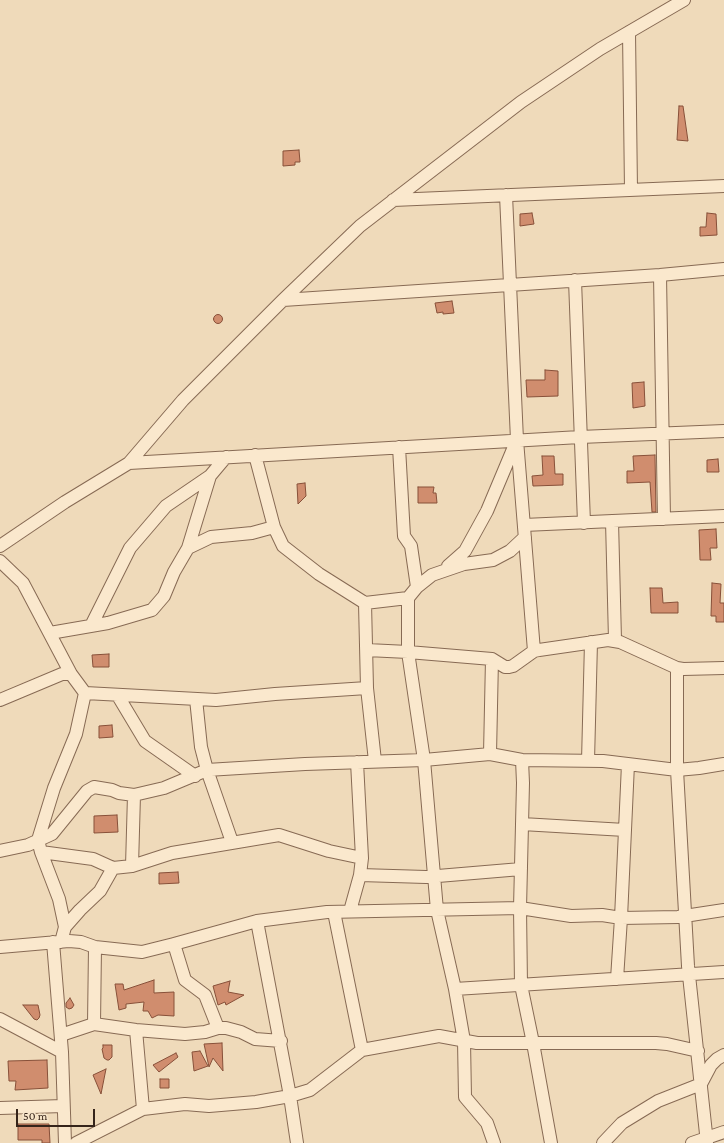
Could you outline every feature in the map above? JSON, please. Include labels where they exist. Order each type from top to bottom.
[{"type":"street","points":[[0,546],[65,502],[129,463],[183,400],[283,300],[360,226],[521,102],[600,49],[684,0]]},
{"type":"street","points":[[629,32],[631,190]]},
{"type":"street","points":[[394,200],[724,186]]},
{"type":"street","points":[[506,195],[517,440],[534,651]]},
{"type":"street","points":[[283,300],[660,275],[724,269]]},
{"type":"street","points":[[660,275],[664,519]]},
{"type":"street","points":[[575,280],[584,523]]},
{"type":"street","points":[[129,463],[517,440],[724,431]]},
{"type":"street","points":[[443,571],[465,551],[487,511],[517,440]]},
{"type":"street","points":[[399,447],[404,536],[410,546],[417,587]]},
{"type":"street","points":[[255,456],[274,527],[283,546],[319,574],[365,603],[408,598]]},
{"type":"street","points":[[91,626],[130,548],[166,506],[210,476],[226,457]]},
{"type":"street","points":[[50,633],[108,623],[152,610],[164,596],[174,572],[188,548],[210,476]]},
{"type":"street","points":[[494,1143],[487,1123],[465,1097],[464,1041],[437,910],[424,760],[408,652],[408,598],[417,587],[432,575],[464,564],[493,560],[510,551],[524,531],[584,523],[724,516]]},
{"type":"street","points":[[612,521],[615,640]]},
{"type":"street","points":[[188,548],[211,537],[252,532],[274,527]]},
{"type":"street","points":[[0,561],[23,583],[71,674],[85,693],[118,696],[216,700],[275,694],[367,688]]},
{"type":"street","points":[[365,603],[367,688],[375,761]]},
{"type":"street","points":[[367,650],[492,659],[505,667],[509,667],[513,666],[534,651],[591,642],[615,640],[676,668],[724,668]]},
{"type":"street","points":[[588,761],[591,642]]},
{"type":"street","points":[[490,754],[492,659]]},
{"type":"street","points":[[676,668],[677,770],[689,974],[707,1140]]},
{"type":"street","points":[[0,700],[62,674],[71,674]]},
{"type":"street","points":[[65,927],[59,899],[40,846],[54,788],[76,734],[85,693]]},
{"type":"street","points":[[118,696],[145,741],[195,776]]},
{"type":"street","points":[[196,699],[201,748],[232,842]]},
{"type":"street","points":[[40,846],[52,834],[87,791],[94,787],[134,795],[164,788],[207,770],[305,764],[424,760],[490,754],[522,760],[588,761],[677,770],[724,764]]},
{"type":"street","points":[[522,760],[523,783],[520,908],[521,985],[551,1143]]},
{"type":"street","points":[[350,911],[360,875],[362,858],[357,762]]},
{"type":"street","points":[[617,979],[628,764]]},
{"type":"street","points":[[132,866],[134,795]]},
{"type":"street","points":[[522,824],[625,830]]},
{"type":"street","points":[[0,851],[28,845],[40,846],[93,859],[113,868],[132,866],[172,853],[279,835],[329,851],[362,858]]},
{"type":"street","points":[[65,1143],[58,942],[65,927],[100,891],[113,868]]},
{"type":"street","points":[[360,875],[434,877],[521,869]]},
{"type":"street","points":[[0,947],[76,941],[95,947],[142,952],[257,921],[313,913],[350,911],[520,908],[571,916],[602,915],[621,918],[686,917],[724,910]]},
{"type":"street","points":[[334,912],[362,1050]]},
{"type":"street","points":[[257,921],[281,1041],[297,1143]]},
{"type":"street","points":[[174,944],[185,980],[205,995],[218,1028]]},
{"type":"street","points":[[94,1024],[95,947]]},
{"type":"street","points":[[454,989],[724,972]]},
{"type":"street","points":[[0,1019],[62,1052]]},
{"type":"street","points":[[61,1035],[94,1024],[136,1030],[185,1034],[226,1028],[255,1039],[281,1041]]},
{"type":"street","points":[[136,1030],[143,1109]]},
{"type":"street","points":[[76,1143],[143,1109],[185,1104],[209,1106],[256,1102],[290,1096],[310,1090],[362,1050],[439,1036],[477,1044],[656,1043],[668,1044],[698,1051]]},
{"type":"street","points":[[603,1143],[622,1123],[658,1101],[701,1084],[712,1065],[717,1059],[724,1055]]},
{"type":"street","points":[[0,1108],[63,1106]]},
{"type":"street","points":[[692,1143],[707,1140],[724,1132]]},
{"type":"building","points":[[679,106],[683,106],[688,141],[677,140]]},
{"type":"building","points":[[299,150],[300,162],[295,162],[295,165],[283,166],[283,151]]},
{"type":"building","points":[[532,213],[534,224],[520,226],[520,214]]},
{"type":"building","points":[[707,213],[716,214],[717,235],[700,236],[700,227],[706,227]]},
{"type":"building","points":[[452,301],[454,313],[437,313],[435,303]]},
{"type":"building","points":[[216,315],[220,315],[222,319],[220,323],[216,323],[214,321],[214,317]]},
{"type":"building","points":[[545,370],[558,371],[558,396],[527,397],[526,380],[545,380]]},
{"type":"building","points":[[644,382],[645,406],[633,408],[632,383]]},
{"type":"building","points":[[655,455],[656,512],[652,512],[650,482],[627,483],[627,471],[634,471],[633,456]]},
{"type":"building","points":[[542,456],[554,456],[555,474],[563,474],[563,485],[533,486],[532,476],[543,475]]},
{"type":"building","points":[[718,459],[719,472],[707,472],[707,460]]},
{"type":"building","points":[[305,483],[306,496],[298,504],[297,484]]},
{"type":"building","points":[[418,487],[434,487],[433,493],[436,493],[437,503],[418,503]]},
{"type":"building","points":[[716,529],[717,548],[710,548],[711,560],[700,560],[699,530]]},
{"type":"building","points":[[712,583],[721,584],[720,603],[724,603],[724,622],[716,622],[716,616],[711,616]]},
{"type":"building","points":[[650,588],[662,588],[663,603],[678,602],[678,613],[651,613]]},
{"type":"building","points":[[109,654],[109,667],[93,667],[92,655]]},
{"type":"building","points":[[112,725],[113,737],[99,738],[99,726]]},
{"type":"building","points":[[117,815],[118,832],[94,833],[94,816]]},
{"type":"building","points":[[178,872],[179,883],[159,884],[159,873]]},
{"type":"building","points":[[154,980],[154,993],[174,992],[174,1016],[158,1015],[152,1018],[148,1011],[143,1011],[144,1002],[126,1004],[126,1008],[119,1010],[115,984],[123,984],[124,990]]},
{"type":"building","points":[[230,981],[228,992],[244,995],[226,1005],[225,1002],[218,1005],[213,986]]},
{"type":"building","points":[[70,998],[74,1005],[69,1009],[66,1007],[66,1003]]},
{"type":"building","points":[[23,1005],[38,1005],[40,1015],[39,1018],[37,1020],[34,1019]]},
{"type":"building","points":[[222,1043],[223,1071],[213,1058],[209,1067],[204,1044]]},
{"type":"building","points":[[103,1045],[112,1045],[112,1057],[109,1060],[104,1058],[102,1049]]},
{"type":"building","points":[[200,1051],[208,1066],[194,1071],[192,1052]]},
{"type":"building","points":[[176,1053],[178,1057],[159,1072],[153,1065]]},
{"type":"building","points":[[47,1060],[48,1088],[15,1090],[16,1081],[9,1081],[8,1061]]},
{"type":"building","points":[[106,1069],[101,1094],[93,1075]]},
{"type":"building","points":[[160,1079],[169,1079],[169,1088],[160,1088]]},
{"type":"building","points":[[18,1124],[49,1124],[50,1143],[42,1143],[42,1140],[18,1140]]}]
